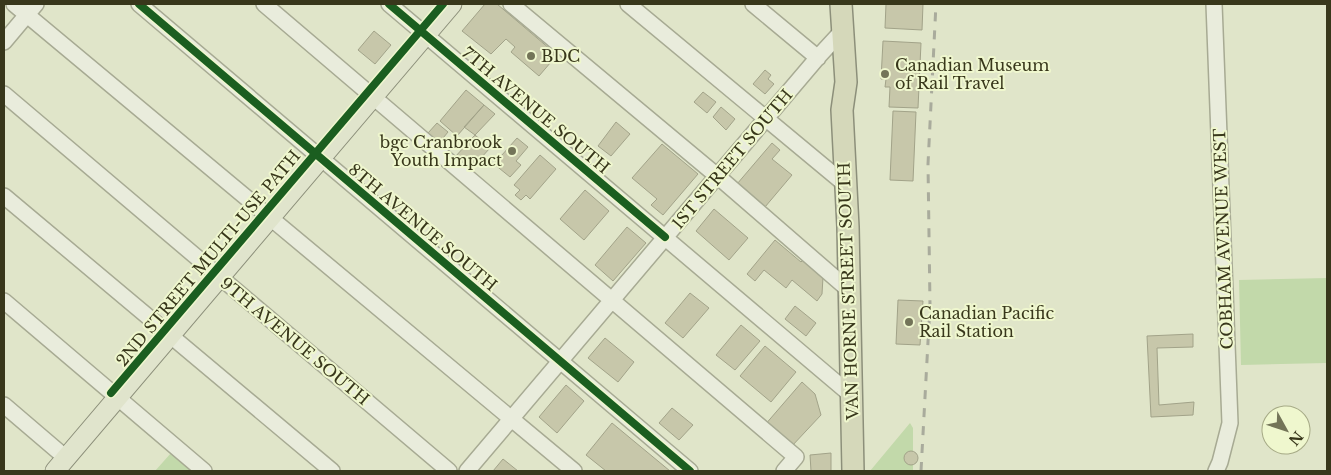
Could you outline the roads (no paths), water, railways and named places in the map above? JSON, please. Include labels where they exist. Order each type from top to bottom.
[{"type":"highway","name":"VAN HORNE STREET SOUTH","points":[[834,4],[832,17],[838,36],[846,82],[842,110],[850,291],[853,471]]},
{"type":"highway","name":"VAN HORNE STREET SOUTH","points":[[838,36],[841,4]]},
{"type":"main road","points":[[61,465],[452,4]]},
{"type":"street","points":[[14,4],[31,9],[270,218],[574,471]]},
{"type":"street","name":"8TH AVENUE SOUTH","points":[[139,4],[690,471]]},
{"type":"street","points":[[264,4],[796,457],[784,471]]},
{"type":"street","name":"7TH AVENUE SOUTH","points":[[390,4],[851,394]]},
{"type":"street","points":[[511,4],[718,176],[850,291]]},
{"type":"street","points":[[628,4],[846,185]]},
{"type":"street","points":[[753,4],[818,58]]},
{"type":"street","name":"COBHAM AVENUE WEST","points":[[1214,4],[1230,422],[1216,471]]},
{"type":"street","points":[[4,42],[31,9]]},
{"type":"street","name":"1ST STREET SOUTH","points":[[467,471],[838,36]]},
{"type":"street","name":"9TH AVENUE SOUTH","points":[[4,94],[449,471]]},
{"type":"street","points":[[4,196],[332,471]]},
{"type":"street","points":[[4,302],[204,471]]},
{"type":"street","points":[[4,405],[61,465]]},
{"type":"railway","points":[[921,471],[930,305],[928,164],[936,4]]},
{"type":"place","name":"BDC","points":[[531,56]]},
{"type":"place","name":"Canadian Museum of Rail Travel","points":[[885,74]]},
{"type":"place","name":"bgc Cranbrook Youth Impact","points":[[512,151]]},
{"type":"place","name":"Canadian Pacific Rail Station","points":[[909,322]]}]
